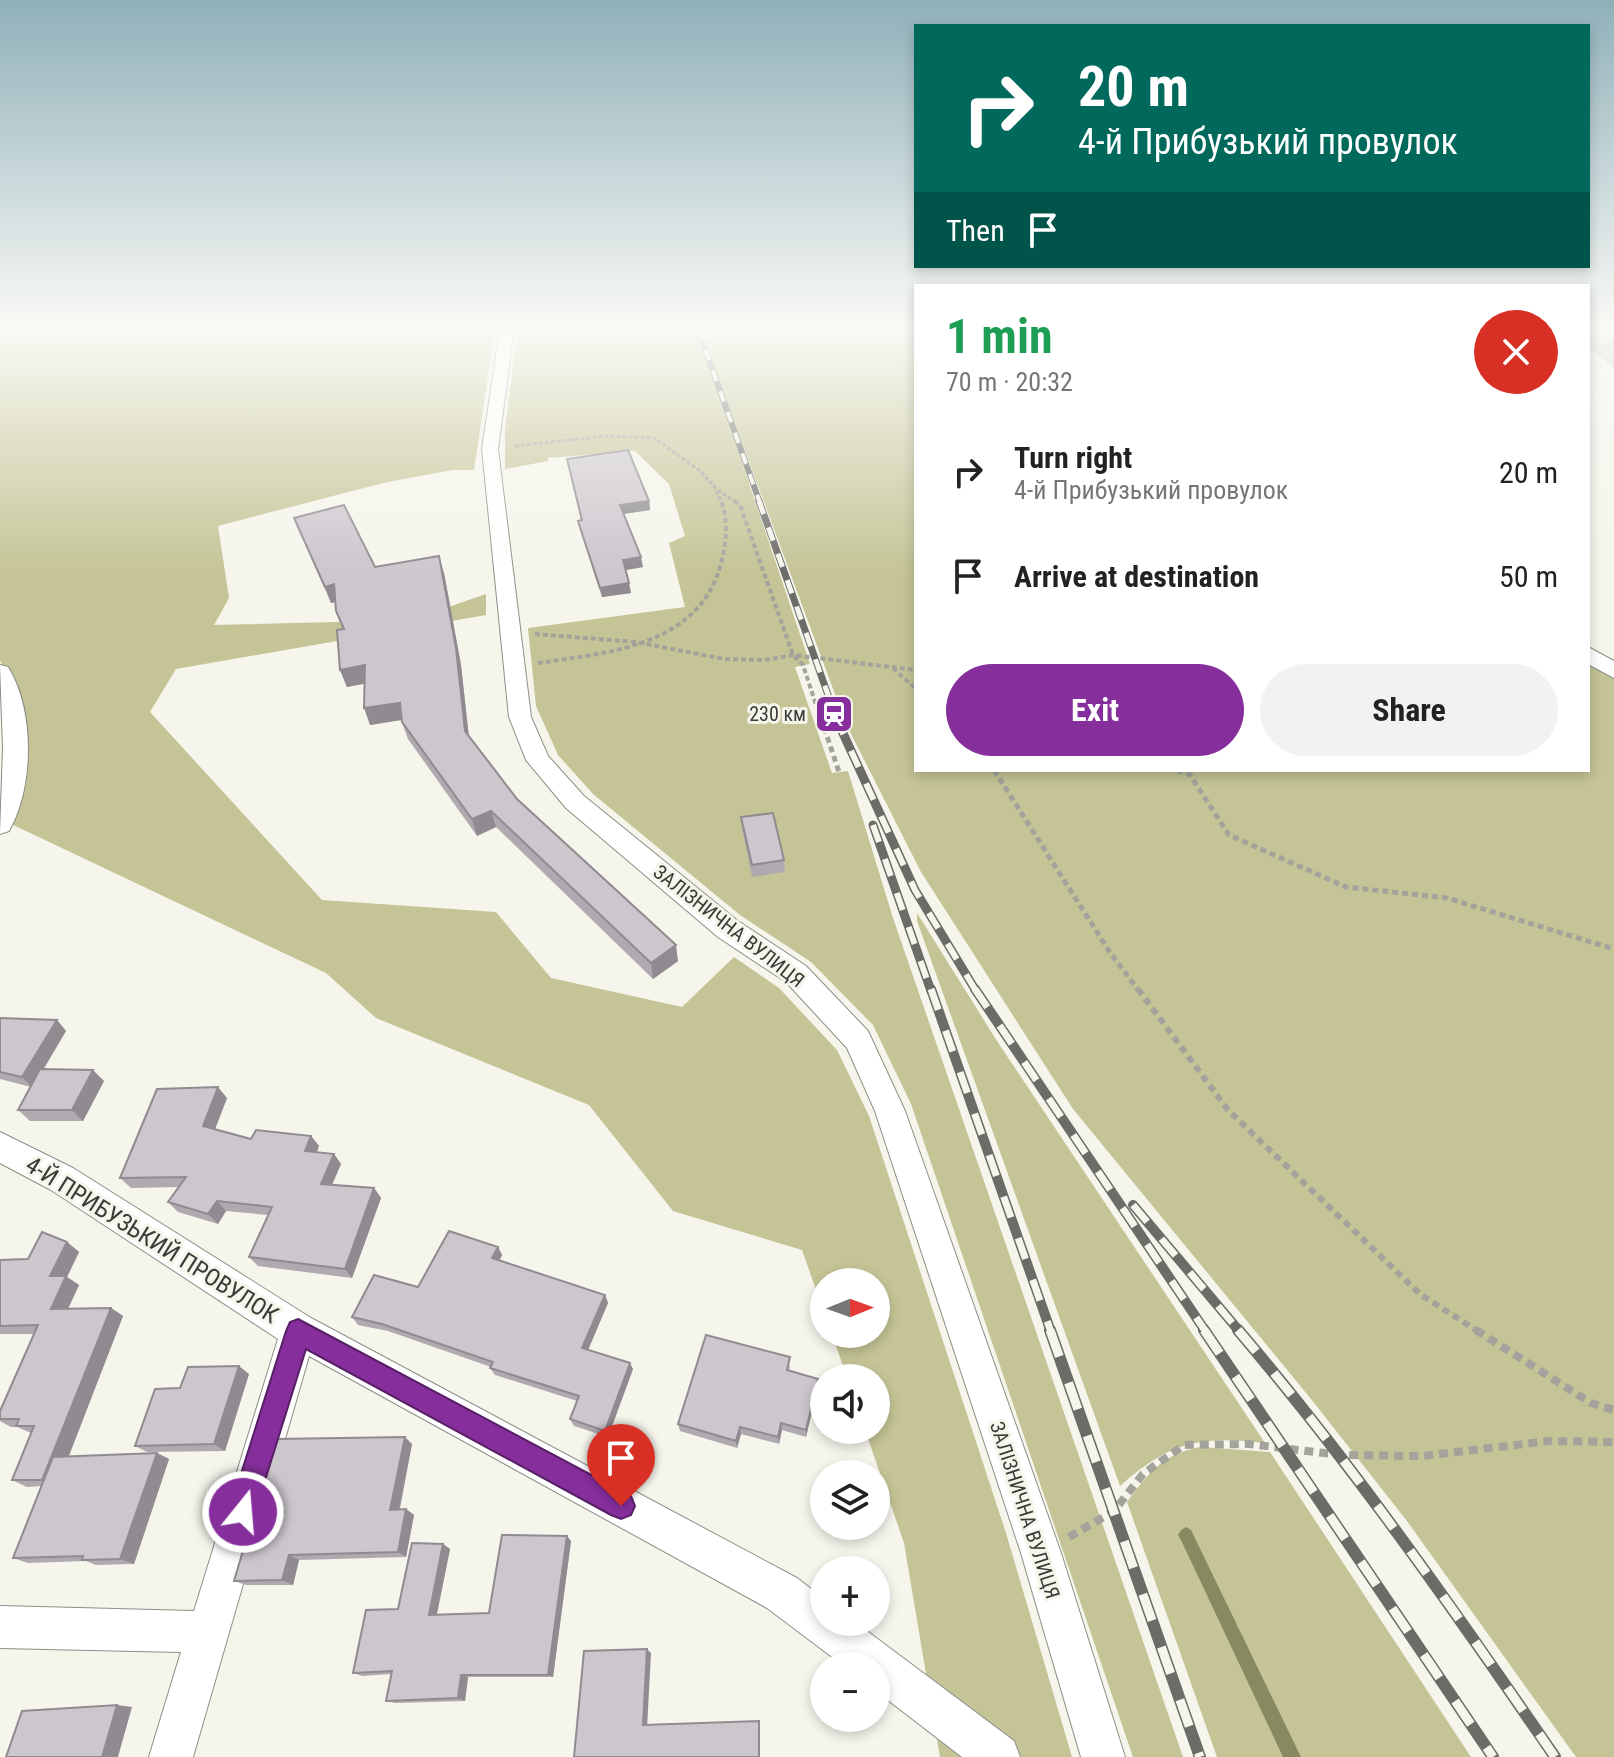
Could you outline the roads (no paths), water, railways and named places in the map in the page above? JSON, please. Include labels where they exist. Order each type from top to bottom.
[{"type":"street","name":"ЗАЛІЗНИЧНА ВУЛИЦЯ","points":[[495,411],[490,449],[520,717],[538,760],[575,802],[728,929],[796,974],[858,1040],[890,1111],[1041,1553],[1103,1757]]},
{"type":"street","points":[[1590,655],[1614,671]]},
{"type":"street","points":[[0,672],[11,691],[13,793],[0,825]]},
{"type":"street","name":"4-Й ПРИБУЗЬКИЙ ПРОВУЛОК","points":[[0,1147],[62,1179],[298,1331],[782,1593],[998,1757]]},
{"type":"street","points":[[171,1757],[205,1632],[298,1331]]},
{"type":"street","points":[[0,1627],[205,1632]]},
{"type":"waterway","points":[[1186,1535],[1292,1757]]},
{"type":"railway","points":[[727,411],[760,503]]},
{"type":"railway","points":[[759,501],[837,720]]},
{"type":"railway","points":[[836,718],[915,890],[976,991]]},
{"type":"railway","points":[[873,825],[931,991]]},
{"type":"railway","points":[[931,989],[1051,1332]]},
{"type":"railway","points":[[975,989],[1206,1332]]},
{"type":"railway","points":[[1133,1205],[1240,1332]]},
{"type":"railway","points":[[1050,1330],[1200,1757]]},
{"type":"railway","points":[[1204,1330],[1493,1757]]},
{"type":"railway","points":[[1238,1330],[1362,1486],[1555,1757]]},
{"type":"place","name":"230 км","points":[[834,714]]}]
